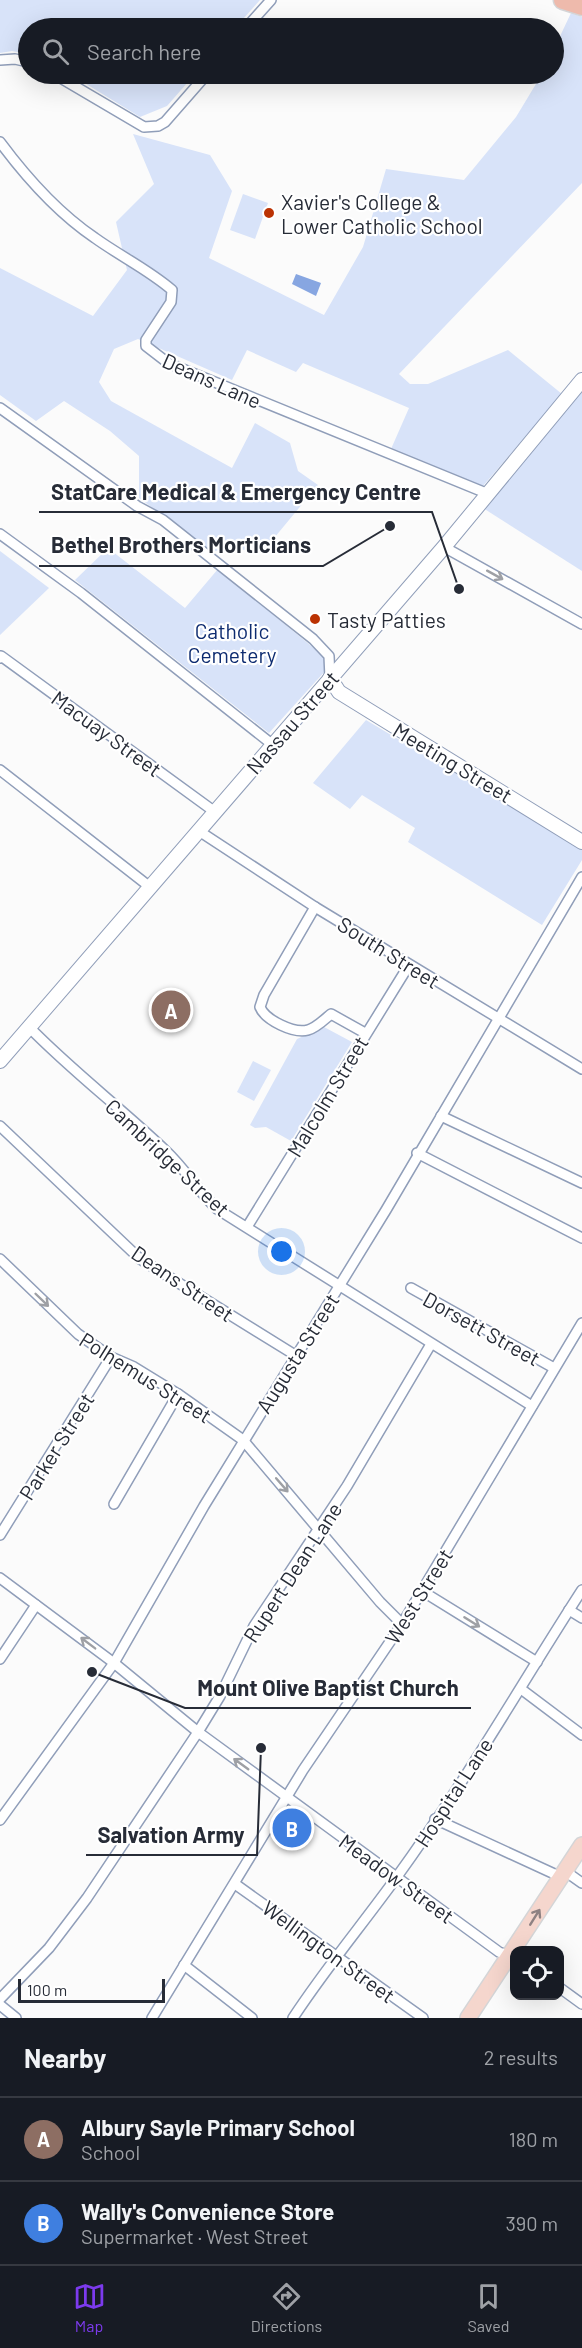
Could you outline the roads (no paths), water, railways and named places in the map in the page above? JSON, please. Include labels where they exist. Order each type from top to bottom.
[{"type":"highway","points":[[563,0],[582,6]]},
{"type":"main road","name":"Nassau Street","points":[[0,1061],[444,547],[486,493],[582,380]]},
{"type":"main road","name":"Meeting Street","points":[[330,678],[339,692],[582,842]]},
{"type":"main road","points":[[519,1946],[582,1845]]},
{"type":"main road","points":[[468,2018],[510,1961]]},
{"type":"street","points":[[255,18],[271,0]]},
{"type":"street","points":[[0,60],[18,60]]},
{"type":"street","points":[[71,84],[144,128],[158,126],[165,122],[198,84]]},
{"type":"street","name":"Deans Lane","points":[[0,142],[16,163],[62,212],[93,237],[172,290],[171,302],[146,340],[146,346],[151,352],[168,363],[486,493]]},
{"type":"street","points":[[0,408],[137,506],[163,520],[313,639],[329,656],[330,678]]},
{"type":"street","points":[[0,534],[81,593],[273,744]]},
{"type":"street","points":[[444,547],[582,624]]},
{"type":"street","name":"Macuay Street","points":[[0,658],[1,656],[215,812]]},
{"type":"street","points":[[0,770],[150,887]]},
{"type":"street","name":"South Street","points":[[199,831],[315,907],[582,1069]]},
{"type":"street","name":"Augusta Street","points":[[0,1820],[114,1663],[243,1440],[499,1020],[582,878]]},
{"type":"street","points":[[315,907],[264,995],[260,1007],[262,1013],[293,1030],[308,1030],[331,1014],[365,1033]]},
{"type":"street","name":"Malcolm Street","points":[[247,1227],[409,965]]},
{"type":"street","name":"Cambridge Street","points":[[29,1027],[68,1067],[164,1149],[186,1171],[201,1194],[217,1209],[532,1406]]},
{"type":"street","points":[[441,1116],[582,1183]]},
{"type":"street","name":"Deans Street","points":[[0,1126],[140,1259],[295,1355]]},
{"type":"street","points":[[417,1153],[582,1238]]},
{"type":"street","name":"Polhemus Street","points":[[0,1259],[78,1334],[111,1357],[134,1367],[178,1394],[243,1440],[380,1602],[402,1624]]},
{"type":"street","name":"Dorsett Street","points":[[411,1288],[554,1368]]},
{"type":"street","name":"West Street","points":[[152,2018],[286,1797],[402,1624],[582,1323]]},
{"type":"street","name":"Rupert Dean Lane","points":[[0,1998],[48,1948],[87,1898],[198,1732],[220,1696],[254,1626],[319,1528],[431,1344]]},
{"type":"street","name":"Parker Street","points":[[0,1535],[111,1357]]},
{"type":"street","points":[[114,1503],[178,1394]]},
{"type":"street","name":"Meadow Street","points":[[0,1578],[114,1663],[198,1732],[499,1952],[510,1957]]},
{"type":"street","name":"Hospital Lane","points":[[293,2018],[337,1955],[397,1877],[521,1689],[582,1590]]},
{"type":"street","points":[[422,1591],[537,1662]]},
{"type":"street","points":[[0,1659],[36,1605]]},
{"type":"street","points":[[569,1610],[582,1618]]},
{"type":"street","points":[[521,1689],[582,1735]]},
{"type":"street","points":[[435,1819],[582,1883]]},
{"type":"street","name":"Wellington Street","points":[[235,1884],[423,2018]]},
{"type":"street","points":[[184,1965],[252,2018]]},
{"type":"street","points":[[564,1991],[582,2004]]},
{"type":"street","points":[[0,2005],[16,2018]]},
{"type":"water","points":[[296,274],[321,283],[316,296],[292,284]]},
{"type":"place","name":"Xavier's College & Lower Catholic School","points":[[269,213]]},
{"type":"place","name":"Bethel Brothers Morticians","points":[[390,526]]},
{"type":"place","name":"StatCare Medical & Emergency Centre","points":[[459,589]]},
{"type":"place","name":"Tasty Patties","points":[[315,619]]},
{"type":"place","name":"Albury Sayle Primary School","points":[[171,1010]]},
{"type":"place","name":"Mount Olive Baptist Church","points":[[92,1672]]},
{"type":"place","name":"Salvation Army","points":[[261,1748]]},
{"type":"place","name":"Wally's Convenience Store","points":[[292,1828]]},
{"type":"park label","name":"Catholic Cemetery","points":[[232,642]]}]
